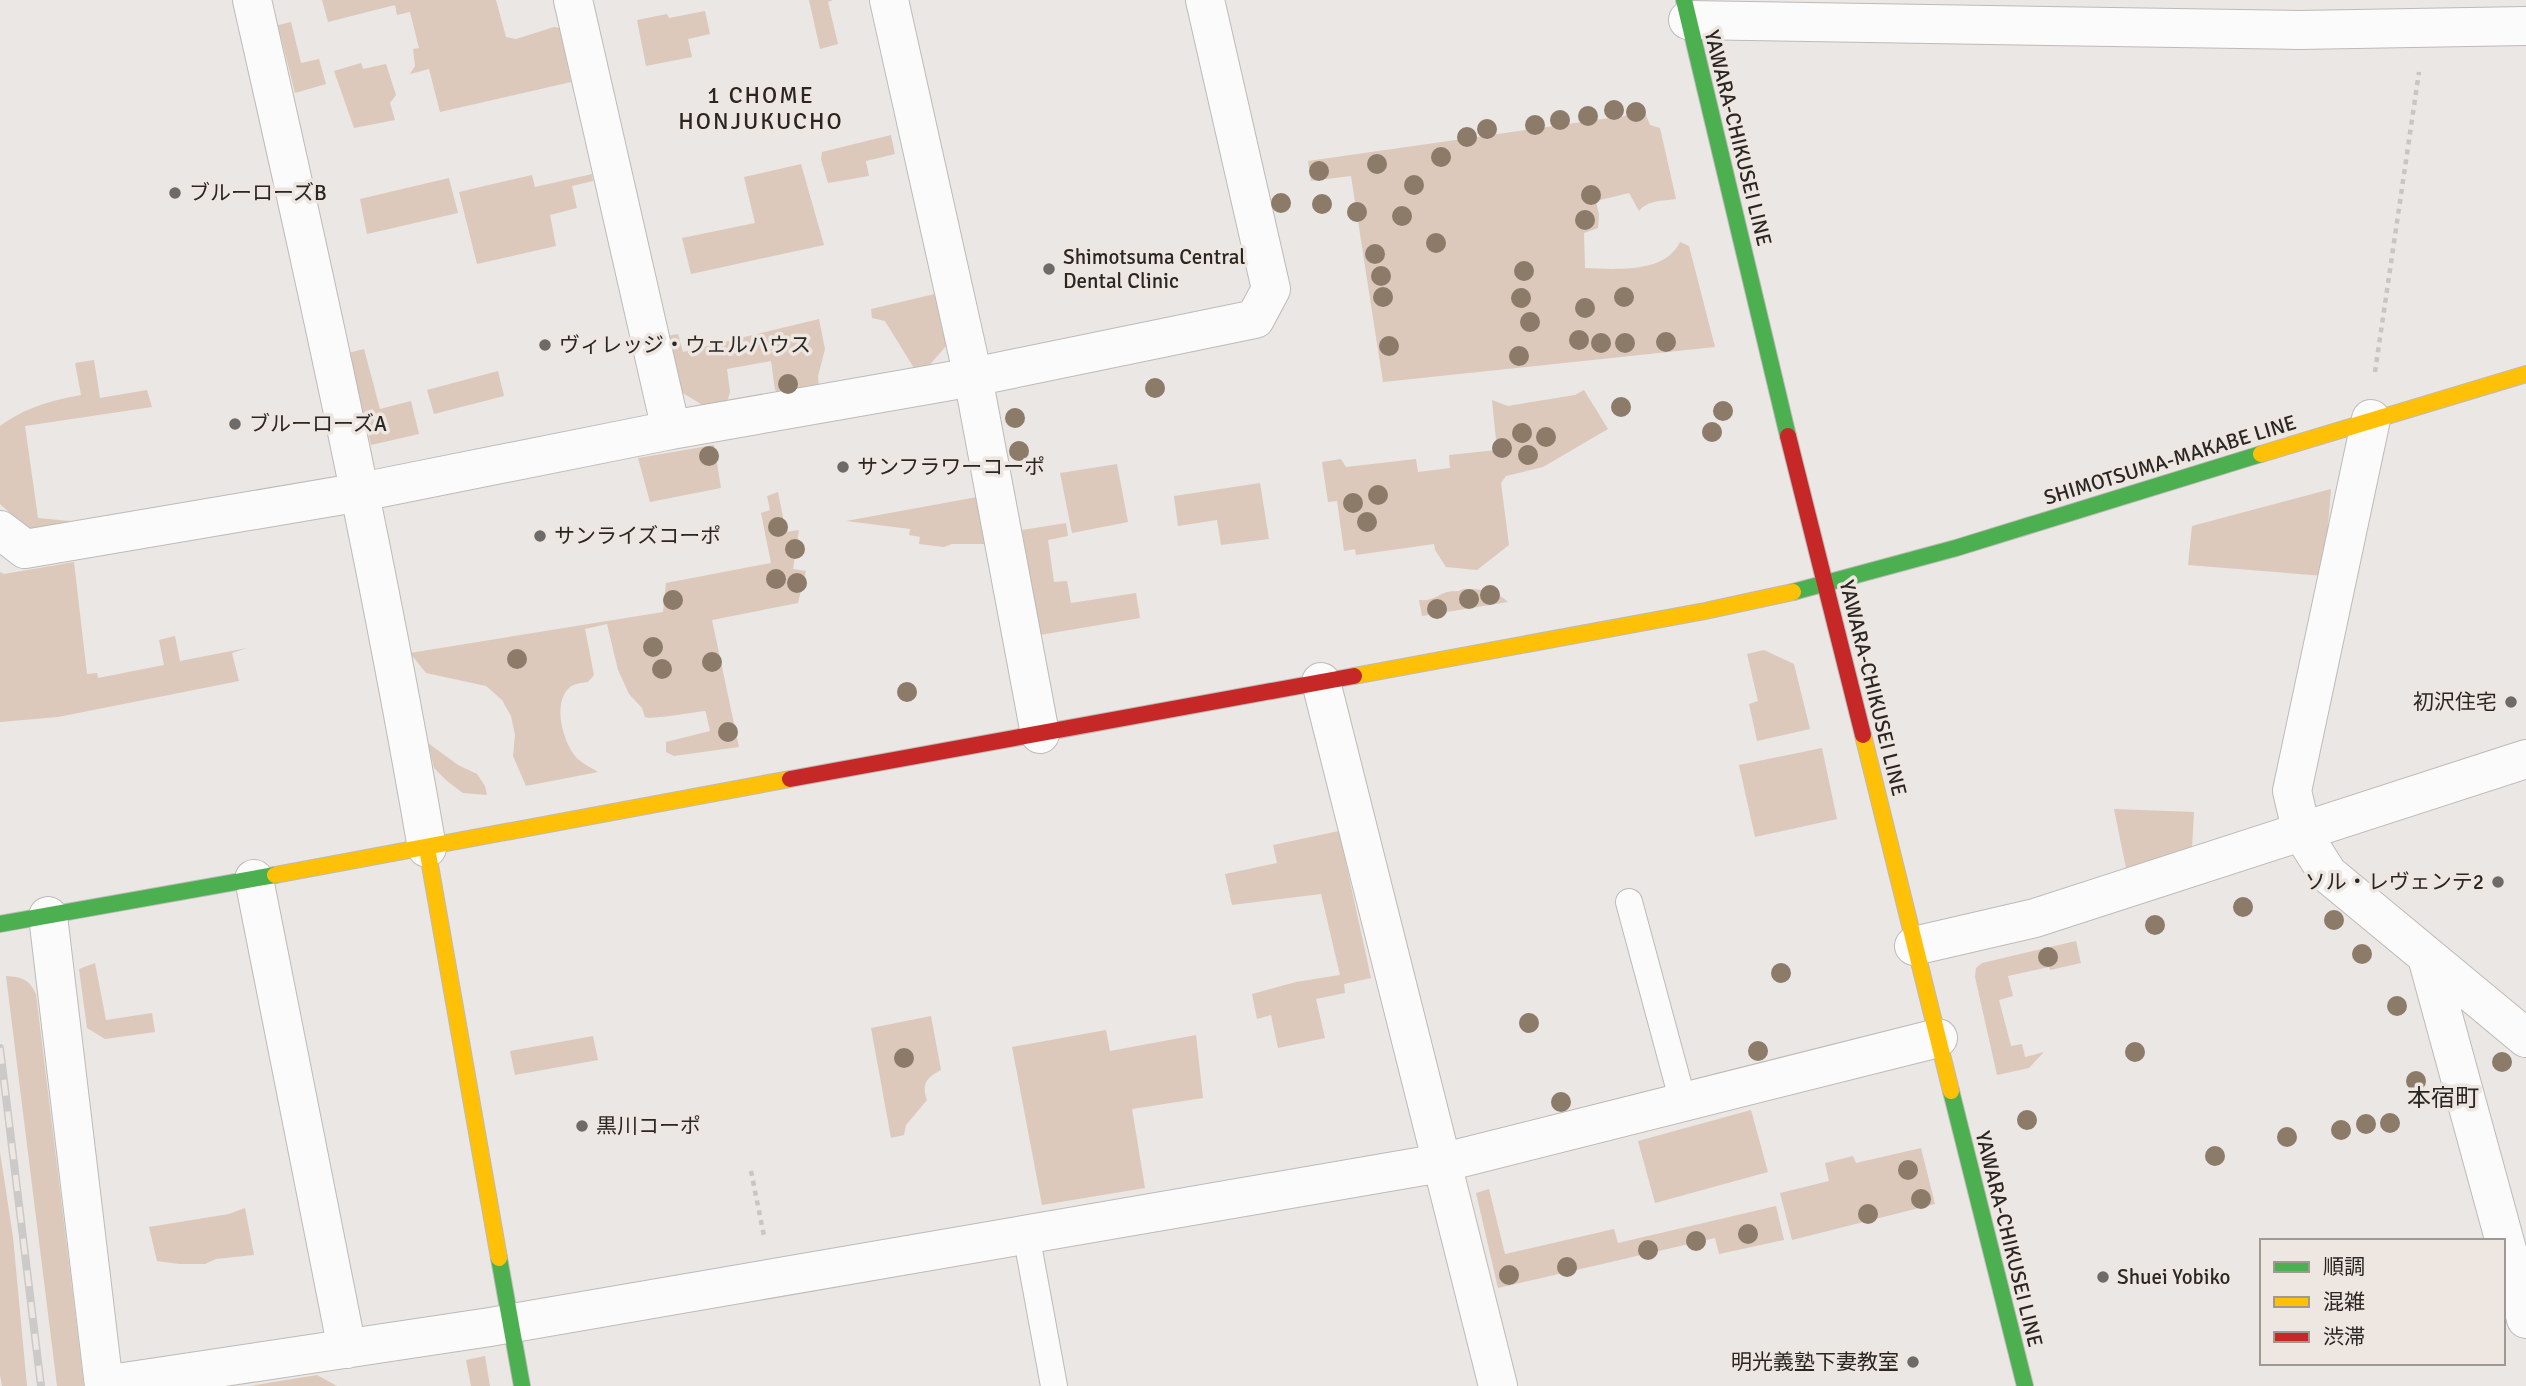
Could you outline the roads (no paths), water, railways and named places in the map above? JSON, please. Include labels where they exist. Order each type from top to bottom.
[{"type":"street","points":[[252,0],[384,606],[522,1386]]},
{"type":"street","points":[[573,0],[671,430]]},
{"type":"street","points":[[889,0],[973,377],[1040,734]]},
{"type":"street","points":[[0,530],[24,549],[361,492],[671,430],[973,377],[1255,319],[1271,289],[1205,0]]},
{"type":"street","points":[[1686,10],[2299,30],[2411,18],[2526,26]]},
{"type":"street","name":"YAWARA-CHIKUSEI LINE","points":[[1686,10],[1914,946],[2025,1386]]},
{"type":"street","name":"SHIMOTSUMA-MAKABE LINE","points":[[0,924],[427,848],[1705,611],[1826,586],[1909,564],[2372,401],[2526,374]]},
{"type":"street","points":[[2372,401],[2292,791],[2302,833],[2328,874],[2526,1038]]},
{"type":"street","points":[[1321,682],[1498,1386]]},
{"type":"street","points":[[1914,946],[2035,918],[2526,759]]},
{"type":"street","points":[[254,879],[347,1349]]},
{"type":"street","points":[[48,916],[104,1386],[511,1324],[1441,1163],[1938,1038]]},
{"type":"street","points":[[2427,957],[2504,1239]]},
{"type":"street","points":[[2505,1242],[2526,1319]]},
{"type":"lane","points":[[1629,902],[1683,1102]]},
{"type":"lane","points":[[1026,1234],[1054,1386]]},
{"type":"railway","points":[[0,1048],[41,1386]]},
{"type":"place","name":"ブルーローズB","points":[[175,193]]},
{"type":"place","name":"Shimotsuma Central Dental Clinic","points":[[1049,269]]},
{"type":"place","name":"ヴィレッジ・ウェルハウス","points":[[545,345]]},
{"type":"place","name":"ブルーローズA","points":[[235,424]]},
{"type":"place","name":"サンフラワーコーポ","points":[[843,467]]},
{"type":"place","name":"サンライズコーポ","points":[[540,536]]},
{"type":"place","name":"初沢住宅","points":[[2511,702]]},
{"type":"place","name":"ソル・レヴェンテ2","points":[[2498,882]]},
{"type":"place","name":"黒川コーポ","points":[[582,1126]]},
{"type":"place","name":"Shuei Yobiko","points":[[2103,1277]]},
{"type":"place","name":"明光義塾下妻教室","points":[[1913,1362]]},
{"type":"district","name":"1 CHOME HONJUKUCHO","points":[[761,108]]},
{"type":"district","name":"本宿町","points":[[2443,1098]]}]
